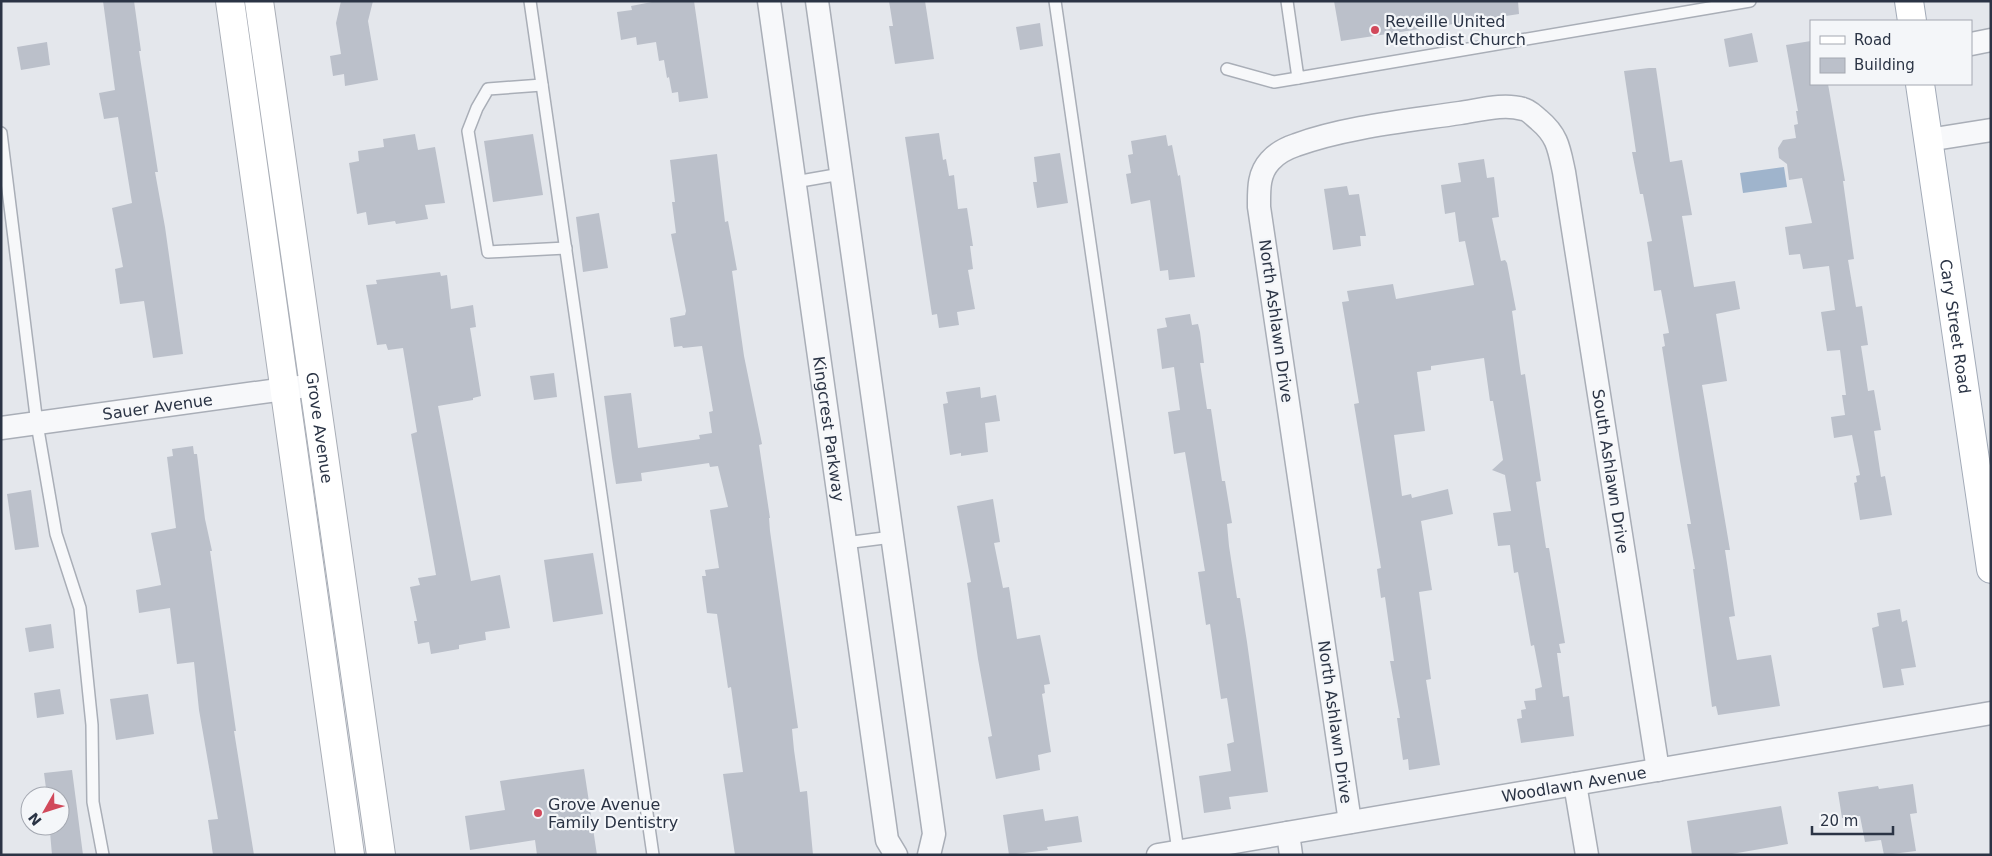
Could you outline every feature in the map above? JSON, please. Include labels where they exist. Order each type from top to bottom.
[{"type":"street","name":"Grove Avenue","points":[[230,1],[350,855]]},
{"type":"street","name":"Grove Avenue","points":[[259,1],[381,855]]},
{"type":"street","name":"Kingcrest Parkway","points":[[769,1],[887,840],[896,855]]},
{"type":"street","points":[[817,1],[934,834],[929,855]]},
{"type":"street","points":[[1909,1],[1912,20]]},
{"type":"street","points":[[1972,44],[1991,40]]},
{"type":"street","name":"Cary Street Road","points":[[1920,85],[1991,569]]},
{"type":"street","name":"North Ashlawn Drive","points":[[1350,822],[1259,207],[1259,184],[1263,171],[1271,160],[1283,150],[1336,134],[1417,119],[1509,106],[1525,109],[1549,128],[1558,141],[1564,172]]},
{"type":"street","points":[[1928,140],[1991,130]]},
{"type":"street","name":"South Ashlawn Drive","points":[[1564,172],[1658,770]]},
{"type":"street","name":"Sauer Avenue","points":[[1,428],[314,385]]},
{"type":"street","name":"Woodlawn Avenue","points":[[1168,853],[1289,844],[1350,822],[1991,713]]},
{"type":"street","points":[[1575,784],[1587,855]]},
{"type":"lane","points":[[530,1],[653,855]]},
{"type":"lane","points":[[1055,1],[1168,853]]},
{"type":"lane","points":[[1287,1],[1298,78]]},
{"type":"lane","points":[[1227,69],[1274,82],[1750,1]]},
{"type":"lane","points":[[542,85],[488,89],[477,108],[468,131],[488,252],[566,248]]},
{"type":"lane","points":[[1,132],[37,424],[56,534],[80,608],[92,724],[94,802],[103,855]]},
{"type":"lane","points":[[794,182],[841,174]]},
{"type":"lane","points":[[845,543],[892,537]]},
{"type":"water","points":[[1784,167],[1787,187],[1743,193],[1740,173]]},
{"type":"building","points":[[103,1],[134,1],[141,51],[139,51],[158,172],[155,172],[165,227],[183,354],[153,358],[144,301],[120,304],[115,269],[123,267],[112,208],[132,203],[118,117],[104,119],[99,93],[115,90]]},
{"type":"building","points":[[341,1],[373,1],[368,21],[378,80],[345,86],[344,74],[333,76],[330,56],[341,54],[336,23]]},
{"type":"building","points":[[657,1],[694,1],[708,98],[679,102],[678,92],[672,93],[664,60],[659,61],[656,42],[637,45],[636,37],[621,40],[617,12],[632,10],[631,6]]},
{"type":"building","points":[[889,1],[925,1],[934,59],[895,64],[889,26],[893,26]]},
{"type":"building","name":"Reveille United Methodist Church","points":[[1334,1],[1518,1],[1519,14],[1341,41]]},
{"type":"building","points":[[1040,23],[1043,46],[1020,50],[1016,27]]},
{"type":"building","points":[[1752,33],[1758,62],[1729,67],[1724,39]]},
{"type":"building","points":[[1810,41],[1810,85],[1828,85],[1845,181],[1843,181],[1854,259],[1848,260],[1856,307],[1862,306],[1868,345],[1861,346],[1868,391],[1874,390],[1881,430],[1874,431],[1881,477],[1885,476],[1892,515],[1860,520],[1854,483],[1857,482],[1856,476],[1860,475],[1852,435],[1834,438],[1831,417],[1845,415],[1842,395],[1846,395],[1840,350],[1827,351],[1821,312],[1835,310],[1829,266],[1803,269],[1800,254],[1789,255],[1785,227],[1812,223],[1802,178],[1789,180],[1787,164],[1779,158],[1778,148],[1783,140],[1796,138],[1794,125],[1798,124],[1796,111],[1798,111],[1786,45]]},
{"type":"building","points":[[47,42],[50,65],[21,70],[17,47]]},
{"type":"building","points":[[1656,68],[1670,162],[1682,160],[1692,215],[1682,216],[1694,287],[1735,281],[1740,309],[1716,314],[1727,381],[1702,385],[1730,550],[1725,550],[1735,616],[1729,617],[1737,660],[1771,655],[1780,706],[1718,715],[1716,706],[1712,707],[1693,569],[1695,569],[1687,524],[1691,524],[1662,347],[1665,346],[1663,334],[1669,333],[1661,290],[1654,291],[1647,242],[1652,241],[1643,194],[1640,194],[1632,152],[1636,152],[1624,71]]},
{"type":"building","points":[[939,133],[943,160],[946,159],[949,176],[954,175],[958,209],[967,208],[973,246],[970,246],[973,269],[968,270],[975,309],[957,312],[959,325],[939,328],[937,314],[932,315],[905,137]]},
{"type":"building","points":[[415,134],[418,150],[435,147],[445,203],[425,205],[428,219],[396,224],[395,221],[368,225],[366,212],[357,214],[349,163],[359,161],[358,151],[384,147],[383,139]]},
{"type":"building","points":[[533,134],[543,195],[493,202],[484,141]]},
{"type":"building","points":[[1166,135],[1168,146],[1172,145],[1178,176],[1180,175],[1195,277],[1169,280],[1168,270],[1160,271],[1150,200],[1131,204],[1126,174],[1131,173],[1128,155],[1133,154],[1131,141]]},
{"type":"building","points":[[1060,153],[1068,203],[1037,208],[1033,182],[1037,182],[1034,157]]},
{"type":"building","points":[[717,154],[725,222],[728,221],[737,270],[732,271],[744,356],[762,444],[759,445],[798,728],[792,729],[794,750],[800,792],[807,791],[813,855],[735,855],[723,774],[743,772],[731,687],[728,688],[717,614],[707,613],[702,576],[706,576],[705,570],[719,568],[710,510],[728,507],[718,466],[710,467],[709,463],[641,473],[642,481],[616,484],[612,458],[604,396],[631,393],[638,448],[700,439],[699,435],[712,433],[709,412],[713,411],[702,346],[674,347],[670,318],[685,315],[686,311],[671,234],[676,233],[672,202],[675,202],[670,160]]},
{"type":"building","points":[[1484,159],[1487,178],[1494,177],[1499,217],[1492,218],[1501,261],[1505,260],[1507,263],[1516,310],[1512,311],[1521,375],[1525,374],[1541,481],[1536,482],[1546,548],[1549,548],[1565,643],[1559,644],[1561,653],[1557,653],[1563,697],[1569,696],[1574,736],[1521,743],[1517,719],[1522,718],[1521,710],[1526,709],[1524,701],[1536,700],[1535,689],[1542,687],[1534,645],[1531,646],[1518,572],[1514,573],[1510,545],[1498,546],[1493,513],[1511,511],[1505,475],[1492,470],[1503,460],[1493,401],[1490,401],[1484,358],[1431,366],[1431,370],[1417,372],[1425,431],[1394,435],[1402,496],[1411,494],[1412,498],[1448,489],[1453,514],[1421,521],[1432,590],[1419,592],[1431,679],[1426,680],[1440,765],[1409,770],[1408,759],[1403,760],[1397,718],[1400,718],[1390,661],[1394,661],[1385,597],[1381,598],[1377,569],[1381,568],[1354,404],[1359,403],[1342,302],[1349,301],[1347,291],[1393,284],[1396,299],[1474,285],[1465,241],[1459,242],[1455,212],[1445,214],[1441,185],[1461,182],[1458,163]]},
{"type":"building","points":[[1347,186],[1349,195],[1359,194],[1366,236],[1360,236],[1361,246],[1333,250],[1324,189]]},
{"type":"building","points":[[599,213],[608,268],[583,272],[576,217]]},
{"type":"building","points":[[440,272],[441,276],[447,275],[451,309],[473,305],[476,327],[470,328],[481,396],[473,398],[473,400],[438,406],[471,581],[500,575],[510,628],[485,632],[486,640],[459,645],[459,649],[431,654],[429,642],[418,644],[414,621],[417,621],[410,587],[420,585],[418,578],[436,575],[411,434],[417,432],[403,348],[388,350],[386,344],[377,345],[366,285],[377,284],[376,280]]},
{"type":"building","points":[[1190,314],[1192,325],[1198,324],[1200,332],[1204,363],[1200,363],[1207,409],[1211,409],[1222,481],[1225,481],[1232,523],[1227,524],[1229,546],[1237,598],[1240,598],[1247,642],[1268,792],[1229,797],[1231,809],[1204,813],[1199,776],[1231,771],[1227,744],[1234,742],[1227,698],[1221,699],[1210,624],[1206,625],[1198,572],[1205,571],[1185,452],[1174,454],[1168,412],[1180,410],[1174,367],[1162,369],[1157,329],[1167,327],[1165,318]]},
{"type":"building","points":[[554,373],[557,397],[534,400],[530,376]]},
{"type":"building","points":[[980,387],[981,398],[996,395],[1000,421],[985,423],[988,452],[961,456],[961,453],[950,455],[943,404],[948,403],[946,392]]},
{"type":"building","points":[[193,446],[194,454],[197,454],[205,519],[212,551],[210,551],[236,731],[234,731],[254,855],[213,855],[208,820],[218,819],[199,710],[194,662],[177,664],[170,608],[139,613],[136,590],[161,585],[151,533],[176,528],[167,457],[173,456],[172,449]]},
{"type":"building","points":[[31,490],[39,547],[15,550],[7,494]]},
{"type":"building","points":[[993,499],[1000,542],[994,543],[1003,588],[1009,587],[1017,639],[1040,635],[1050,684],[1044,685],[1045,693],[1042,694],[1051,752],[1038,755],[1040,770],[996,779],[988,737],[992,736],[967,583],[971,582],[957,506]]},
{"type":"building","points":[[593,553],[603,614],[553,622],[544,560]]},
{"type":"building","points":[[1900,609],[1902,622],[1907,620],[1916,667],[1901,669],[1904,685],[1883,688],[1872,628],[1879,626],[1877,613]]},
{"type":"building","points":[[51,624],[54,648],[29,652],[25,628]]},
{"type":"building","points":[[60,689],[64,714],[37,718],[34,693]]},
{"type":"building","points":[[148,694],[154,734],[116,740],[110,699]]},
{"type":"building","name":"Grove Avenue Family Dentistry","points":[[584,769],[597,855],[537,855],[535,840],[470,850],[465,816],[505,810],[500,781]]},
{"type":"building","points":[[72,770],[83,855],[52,855],[50,836],[70,836],[70,786],[46,786],[44,773]]},
{"type":"building","points":[[1913,784],[1917,813],[1910,814],[1916,851],[1884,855],[1881,840],[1865,842],[1860,816],[1842,818],[1838,792],[1878,786],[1879,789]]},
{"type":"building","points":[[1781,806],[1788,844],[1726,855],[1692,855],[1687,821]]},
{"type":"building","points":[[1043,809],[1045,821],[1078,816],[1082,842],[1047,847],[1048,850],[1009,855],[1003,815]]},
{"type":"place","name":"Reveille United Methodist Church","points":[[1375,30]]},
{"type":"place","name":"Grove Avenue Family Dentistry","points":[[538,813]]}]
